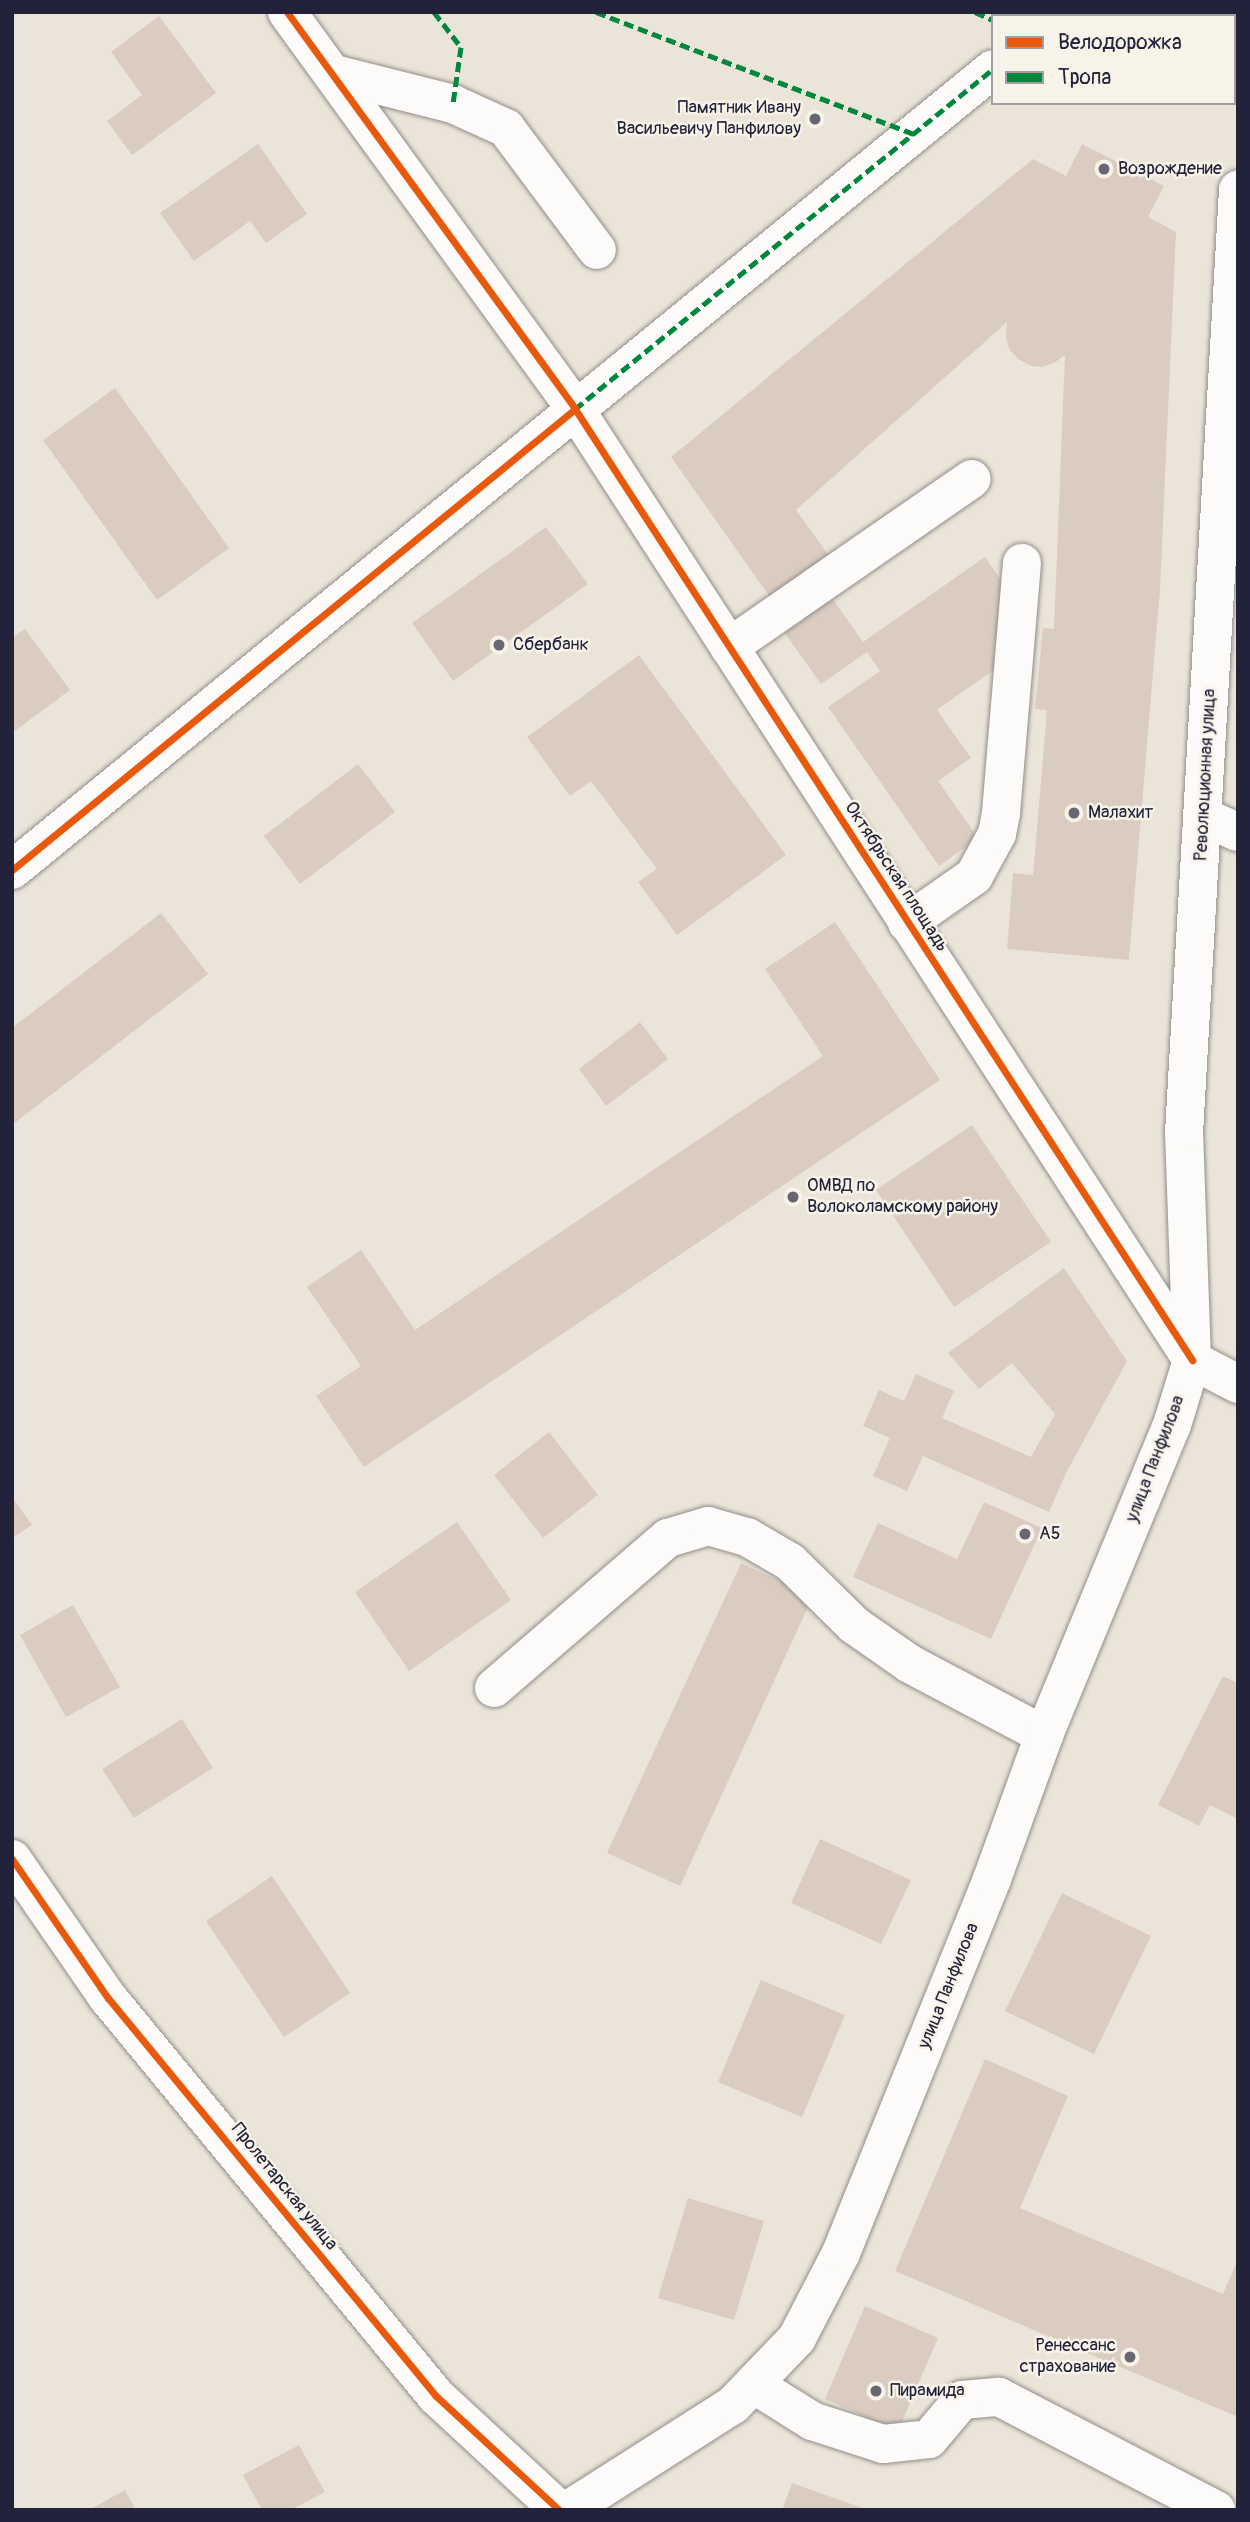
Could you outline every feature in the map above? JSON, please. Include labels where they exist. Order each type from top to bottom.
[{"type":"street","name":"Октябрьская площадь","points":[[287,12],[575,409],[1192,1360]]},
{"type":"street","points":[[12,870],[991,71]]},
{"type":"street","points":[[334,74],[453,104],[506,128],[597,250]]},
{"type":"street","name":"Революционная улица","points":[[1192,1360],[1184,1133],[1238,190]]},
{"type":"street","points":[[729,647],[972,479]]},
{"type":"street","points":[[907,923],[974,876],[997,834],[1022,563]]},
{"type":"street","points":[[1203,817],[1238,832]]},
{"type":"street","points":[[1192,1360],[1238,1384]]},
{"type":"street","name":"улица Панфилова","points":[[568,2510],[733,2405],[797,2338],[841,2253],[987,1892],[1044,1735],[1172,1425],[1192,1360]]},
{"type":"street","points":[[494,1688],[668,1538],[708,1526],[747,1537],[790,1562],[820,1588],[854,1625],[910,1664],[1044,1735]]},
{"type":"street","name":"Пролетарская улица","points":[[12,1859],[108,1998],[436,2396],[559,2510]]},
{"type":"street","points":[[753,2384],[812,2421],[883,2445],[929,2439],[962,2400],[999,2396],[1216,2510]]},
{"type":"building","points":[[159,16],[216,93],[132,155],[107,121],[142,95],[111,52]]},
{"type":"building","points":[[258,144],[307,214],[266,243],[250,221],[194,261],[160,213]]},
{"type":"building","points":[[1082,144],[1164,186],[1148,217],[1176,232],[1160,590],[1129,960],[1007,949],[1013,873],[1033,875],[1047,710],[1035,709],[1043,628],[1054,629],[1065,355],[1043,367],[1031,366],[1018,359],[1009,349],[1006,337],[1007,322],[796,510],[830,557],[772,600],[671,457],[1033,159],[1066,176]]},
{"type":"building","points":[[115,388],[229,548],[157,600],[43,440]]},
{"type":"building","points":[[546,527],[588,584],[453,681],[412,623]]},
{"type":"building","points":[[985,557],[1012,596],[995,669],[937,710],[971,758],[938,781],[978,838],[939,866],[828,707],[880,671],[867,652],[821,684],[784,632],[832,598],[863,642]]},
{"type":"building","points":[[25,629],[70,690],[12,733],[12,638]]},
{"type":"building","points":[[639,655],[786,855],[677,935],[638,882],[657,869],[591,781],[570,796],[527,737]]},
{"type":"building","points":[[358,764],[395,812],[300,884],[264,836]]},
{"type":"building","points":[[161,913],[208,974],[12,1125],[12,1028]]},
{"type":"building","points":[[835,922],[940,1080],[364,1467],[316,1396],[361,1366],[307,1287],[361,1250],[415,1330],[823,1056],[765,969]]},
{"type":"building","points":[[640,1022],[668,1059],[606,1106],[579,1069]]},
{"type":"building","points":[[972,1125],[1051,1242],[954,1307],[876,1190]]},
{"type":"building","points":[[1064,1268],[1127,1361],[1066,1473],[1049,1512],[923,1456],[907,1491],[873,1476],[890,1438],[863,1426],[879,1390],[904,1401],[916,1374],[954,1391],[942,1418],[1031,1457],[1055,1414],[1012,1363],[979,1389],[948,1353]]},
{"type":"building","points":[[549,1432],[598,1495],[543,1538],[494,1475]]},
{"type":"building","points":[[12,1497],[32,1525],[12,1538]]},
{"type":"building","points":[[984,1502],[1042,1528],[991,1639],[853,1577],[878,1523],[957,1559]]},
{"type":"building","points":[[457,1522],[511,1600],[409,1671],[355,1592]]},
{"type":"building","points":[[741,1563],[813,1596],[680,1886],[607,1853]]},
{"type":"building","points":[[73,1605],[120,1687],[66,1717],[20,1635]]},
{"type":"building","points":[[1223,1676],[1238,1683],[1238,1819],[1210,1805],[1199,1826],[1158,1805]]},
{"type":"building","points":[[182,1719],[213,1768],[134,1818],[102,1769]]},
{"type":"building","points":[[820,1839],[911,1880],[881,1944],[791,1903]]},
{"type":"building","points":[[272,1876],[350,1993],[284,2037],[206,1921]]},
{"type":"building","points":[[1062,1893],[1151,1936],[1094,2054],[1005,2011]]},
{"type":"building","points":[[761,1980],[845,2015],[802,2117],[718,2082]]},
{"type":"building","points":[[985,2059],[1068,2096],[1020,2208],[1223,2294],[1238,2259],[1238,2417],[895,2271]]},
{"type":"building","points":[[688,2198],[764,2221],[734,2320],[658,2298]]},
{"type":"building","points":[[865,2306],[938,2338],[898,2431],[825,2399]]},
{"type":"building","points":[[299,2445],[325,2492],[291,2510],[262,2510],[243,2475]]},
{"type":"building","points":[[792,2483],[865,2509],[865,2510],[782,2510]]},
{"type":"building","points":[[125,2490],[136,2510],[89,2510]]},
{"type":"marked path","points":[[434,12],[461,47],[453,104]]},
{"type":"marked path","points":[[596,12],[914,134]]},
{"type":"marked path","points":[[975,12],[991,19]]},
{"type":"marked path","points":[[575,409],[991,71]]},
{"type":"cycle path","points":[[287,12],[575,409],[1192,1360]]},
{"type":"cycle path","points":[[12,870],[575,409]]},
{"type":"cycle path","points":[[12,1859],[108,1998],[436,2396],[559,2510]]},
{"type":"place","name":"Памятник Ивану Васильевичу Панфилову","points":[[815,119]]},
{"type":"place","name":"Возрождение","points":[[1104,169]]},
{"type":"place","name":"Сбербанк","points":[[499,645]]},
{"type":"place","name":"Малахит","points":[[1074,813]]},
{"type":"place","name":"ОМВД по Волоколамскому району","points":[[793,1197]]},
{"type":"place","name":"А5","points":[[1025,1534]]},
{"type":"place","name":"Ренессанс страхование","points":[[1130,2357]]},
{"type":"place","name":"Пирамида","points":[[876,2391]]}]
